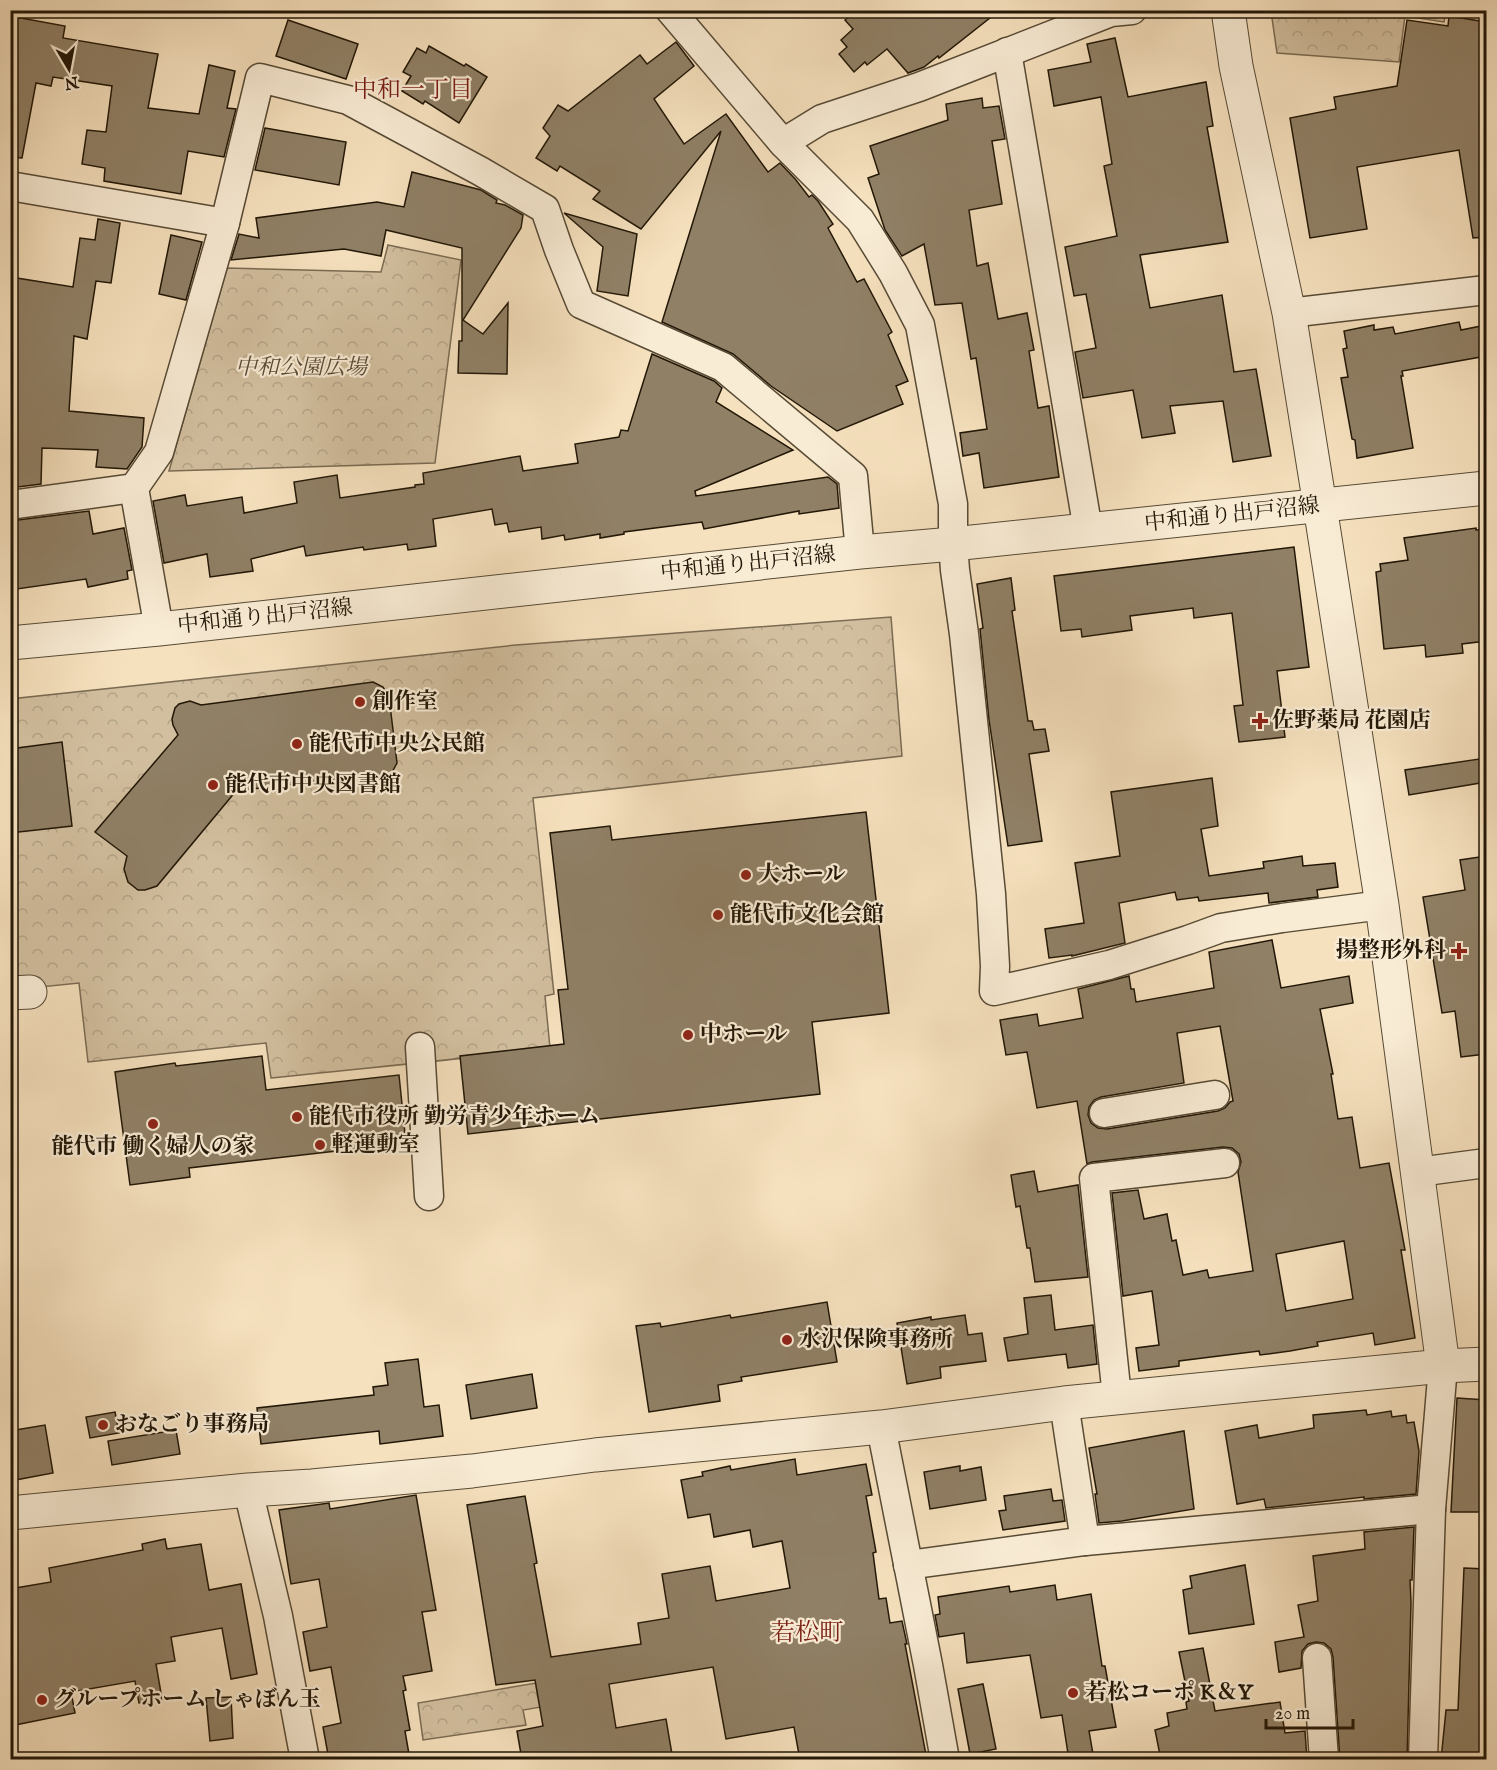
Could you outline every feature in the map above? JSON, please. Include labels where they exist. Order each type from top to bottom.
[{"type":"street","points":[[670,10],[783,143],[860,220],[893,273],[920,325],[952,504],[953,544],[991,894],[994,991],[1109,965],[1221,928],[1382,905]]},
{"type":"street","points":[[783,143],[822,119],[919,87],[1111,12],[1132,10]]},
{"type":"street","points":[[1228,10],[1236,66],[1289,313],[1320,507],[1382,905],[1443,1366],[1431,1509],[1423,1760]]},
{"type":"street","points":[[1007,52],[1088,530]]},
{"type":"street","points":[[159,629],[134,488],[159,452],[225,224],[260,78],[348,100],[545,209],[580,304],[723,367],[853,476],[860,552]]},
{"type":"street","points":[[10,186],[225,224]]},
{"type":"street","points":[[1289,313],[1486,290]]},
{"type":"street","points":[[10,505],[134,488]]},
{"type":"street","name":"中和通り出戸沼線","points":[[10,643],[1486,488]]},
{"type":"street","points":[[420,1047],[429,1196]]},
{"type":"street","points":[[1104,1113],[1215,1095]]},
{"type":"street","points":[[1117,1397],[1094,1178],[1225,1163]]},
{"type":"street","points":[[1418,1172],[1486,1163]]},
{"type":"street","points":[[10,1513],[472,1471],[596,1455],[881,1427],[1117,1397],[1443,1366],[1486,1364]]},
{"type":"street","points":[[1064,1403],[1085,1541]]},
{"type":"street","points":[[881,1427],[945,1760]]},
{"type":"street","points":[[248,1490],[278,1616],[305,1760]]},
{"type":"street","points":[[908,1565],[1085,1541],[1431,1509]]},
{"type":"street","points":[[1317,1658],[1324,1760]]},
{"type":"green space","points":[[1271,10],[1446,11],[1444,22],[1405,16],[1399,62],[1277,53]]},
{"type":"green space","name":"中和公園広場","points":[[388,245],[461,260],[435,463],[169,471],[227,268],[381,272]]},
{"type":"green space","points":[[891,617],[902,756],[533,798],[554,994],[545,996],[550,1048],[271,1078],[266,1043],[88,1062],[79,983],[11,990],[10,699],[516,645]]},
{"type":"green space","points":[[542,1682],[547,1706],[523,1710],[526,1725],[423,1740],[418,1703]]},
{"type":"building","points":[[857,10],[1000,10],[939,58],[938,56],[924,67],[908,73],[887,49],[867,65],[865,62],[854,72],[839,54],[847,47],[841,40],[853,29],[845,20]]},
{"type":"building","points":[[10,16],[65,26],[63,38],[158,54],[148,108],[199,114],[209,65],[235,71],[227,108],[236,109],[224,157],[188,151],[181,194],[104,181],[105,168],[82,164],[87,130],[106,132],[112,86],[53,77],[51,86],[36,83],[22,158],[10,157]]},
{"type":"building","points":[[1449,16],[1486,22],[1486,237],[1473,238],[1459,150],[1357,167],[1367,229],[1310,238],[1290,118],[1336,109],[1334,97],[1397,86],[1407,20],[1448,26]]},
{"type":"building","points":[[288,20],[358,44],[346,79],[276,56]]},
{"type":"building","points":[[1115,38],[1128,97],[1206,82],[1213,126],[1207,127],[1228,242],[1140,255],[1150,308],[1222,295],[1234,372],[1256,369],[1271,456],[1233,462],[1223,401],[1170,406],[1175,433],[1142,438],[1133,390],[1083,398],[1075,352],[1096,348],[1086,294],[1074,296],[1065,247],[1117,236],[1104,166],[1112,164],[1101,97],[1054,106],[1048,70],[1091,62],[1087,44]]},
{"type":"building","points":[[676,42],[694,66],[654,99],[684,144],[726,114],[768,172],[780,163],[809,197],[812,195],[818,201],[833,224],[828,228],[857,282],[864,279],[892,332],[888,335],[908,381],[896,386],[903,404],[837,431],[771,386],[733,354],[662,322],[721,131],[641,229],[593,199],[600,191],[560,166],[557,171],[536,158],[550,136],[543,128],[558,105],[568,111],[640,55],[647,64]]},
{"type":"building","points":[[429,46],[487,77],[459,123],[425,101],[423,104],[402,91],[411,76],[403,72],[417,48],[426,53]]},
{"type":"building","points":[[982,98],[983,108],[999,106],[1005,139],[992,141],[1002,204],[969,210],[977,266],[988,263],[998,319],[1027,313],[1034,350],[1029,351],[1038,408],[1049,406],[1059,477],[984,488],[979,453],[963,456],[960,433],[987,429],[976,358],[971,359],[962,303],[935,305],[924,244],[902,256],[885,230],[868,178],[879,174],[870,146],[948,120],[946,104]]},
{"type":"building","points":[[265,128],[346,142],[339,185],[255,170]]},
{"type":"building","points":[[412,172],[481,190],[497,200],[496,203],[505,205],[523,215],[521,228],[463,320],[483,334],[508,303],[507,374],[458,373],[459,341],[462,341],[462,248],[386,230],[381,256],[344,249],[231,260],[239,234],[259,238],[256,218],[377,202],[404,207]]},
{"type":"building","points":[[564,213],[637,234],[628,296],[597,291],[603,247]]},
{"type":"building","points":[[98,219],[120,223],[111,283],[96,281],[87,339],[74,336],[69,411],[144,418],[142,447],[127,469],[96,467],[98,450],[42,448],[41,484],[10,488],[10,277],[73,287],[80,238],[95,240]]},
{"type":"building","points":[[171,235],[202,242],[186,300],[159,294]]},
{"type":"building","points":[[1459,322],[1461,330],[1486,325],[1486,356],[1402,371],[1413,448],[1357,458],[1341,378],[1348,377],[1343,349],[1347,348],[1344,331],[1374,325],[1374,330],[1393,327],[1395,334]]},
{"type":"building","points":[[652,354],[714,381],[722,388],[716,402],[793,450],[695,491],[696,496],[828,477],[837,484],[839,508],[799,514],[799,511],[704,529],[702,522],[624,532],[624,534],[600,538],[600,534],[565,540],[564,535],[542,539],[541,527],[509,532],[507,523],[495,525],[492,509],[433,519],[436,546],[408,550],[407,544],[364,550],[363,547],[306,556],[304,546],[251,559],[253,571],[210,577],[207,554],[164,563],[153,501],[185,495],[187,506],[242,497],[244,513],[297,503],[294,482],[337,475],[340,498],[415,487],[415,485],[424,484],[423,473],[520,456],[523,471],[578,463],[575,444],[619,437],[621,430],[628,431]]},
{"type":"building","points":[[89,511],[93,534],[124,528],[132,570],[127,571],[128,579],[88,587],[86,579],[10,590],[10,521]]},
{"type":"building","points":[[1476,528],[1476,530],[1486,529],[1486,641],[1462,644],[1463,653],[1426,657],[1425,645],[1384,649],[1376,572],[1381,571],[1380,564],[1408,560],[1404,538]]},
{"type":"building","points":[[1294,547],[1309,667],[1277,671],[1285,737],[1239,742],[1234,706],[1243,705],[1232,613],[1194,618],[1193,608],[1130,616],[1132,630],[1082,637],[1081,629],[1061,631],[1054,576]]},
{"type":"building","points":[[1011,578],[1015,610],[1012,611],[1028,721],[1032,721],[1034,730],[1045,729],[1049,751],[1029,754],[1042,841],[1008,846],[989,720],[980,629],[983,628],[977,584]]},
{"type":"building","name":"能代市中央図書館","points":[[373,682],[383,687],[389,697],[397,763],[391,774],[380,778],[369,775],[236,791],[157,886],[138,890],[128,882],[124,869],[127,856],[95,832],[178,735],[172,719],[175,708],[179,704],[190,701],[201,705]]},
{"type":"building","points":[[62,742],[72,826],[10,833],[10,749]]},
{"type":"building","points":[[1486,758],[1486,782],[1409,795],[1405,770]]},
{"type":"building","points":[[1212,778],[1218,826],[1201,829],[1209,876],[1264,868],[1263,862],[1302,856],[1303,866],[1335,863],[1338,887],[1317,890],[1318,897],[1269,903],[1268,893],[1199,901],[1198,897],[1177,900],[1175,892],[1119,903],[1125,943],[1072,956],[1049,958],[1045,929],[1084,923],[1075,863],[1120,856],[1111,792]]},
{"type":"building","name":"能代市文化会館","points":[[866,812],[889,1013],[812,1022],[820,1094],[468,1134],[460,1056],[564,1044],[558,990],[568,989],[550,833],[610,826],[612,840]]},
{"type":"building","name":"揚整形外科","points":[[1486,856],[1486,1054],[1461,1057],[1455,1011],[1442,1013],[1423,897],[1465,890],[1460,860]]},
{"type":"building","points":[[1272,940],[1281,988],[1349,976],[1353,1003],[1320,1009],[1333,1074],[1331,1074],[1338,1119],[1352,1117],[1360,1168],[1389,1163],[1405,1250],[1401,1250],[1415,1338],[1375,1345],[1373,1333],[1317,1342],[1318,1346],[1290,1351],[1260,1355],[1259,1351],[1179,1361],[1179,1366],[1139,1371],[1136,1348],[1159,1345],[1152,1291],[1123,1296],[1112,1193],[1138,1190],[1144,1219],[1167,1214],[1172,1241],[1176,1240],[1183,1275],[1207,1270],[1209,1278],[1253,1271],[1238,1172],[1241,1162],[1239,1154],[1232,1148],[1223,1147],[1087,1164],[1077,1101],[1037,1108],[1027,1052],[1006,1055],[1000,1020],[1037,1014],[1039,1026],[1083,1018],[1078,989],[1129,976],[1136,1002],[1214,988],[1209,952]],"holes":[[[1220,1026],[1233,1101],[1225,1108],[1107,1129],[1098,1128],[1091,1123],[1088,1115],[1089,1107],[1094,1100],[1184,1083],[1177,1033]],[[1344,1241],[1353,1299],[1286,1311],[1276,1254]]]},
{"type":"building","name":"能代市役所 勤労青少年ホーム","points":[[262,1056],[266,1090],[399,1075],[406,1143],[189,1168],[190,1177],[130,1185],[115,1072],[175,1063],[176,1066]]},
{"type":"building","points":[[1034,1171],[1038,1192],[1078,1185],[1088,1277],[1035,1282],[1030,1248],[1027,1248],[1020,1206],[1016,1207],[1011,1175]]},
{"type":"building","points":[[1051,1295],[1055,1330],[1093,1325],[1097,1364],[1068,1368],[1066,1354],[1008,1361],[1004,1338],[1028,1334],[1024,1298]]},
{"type":"building","points":[[827,1302],[837,1362],[741,1377],[742,1381],[718,1385],[720,1401],[649,1412],[636,1326],[660,1323],[661,1327]]},
{"type":"building","points":[[965,1315],[968,1335],[982,1333],[986,1361],[940,1367],[941,1378],[907,1384],[897,1323],[931,1317],[931,1320]]},
{"type":"building","points":[[418,1359],[424,1407],[439,1405],[443,1436],[380,1444],[379,1431],[261,1444],[257,1408],[374,1395],[373,1387],[388,1385],[385,1363]]},
{"type":"building","points":[[532,1374],[537,1408],[471,1419],[466,1385]]},
{"type":"building","points":[[1457,1398],[1486,1400],[1486,1512],[1451,1512]]},
{"type":"building","points":[[1366,1410],[1367,1415],[1391,1411],[1392,1417],[1406,1415],[1407,1423],[1414,1422],[1419,1451],[1416,1494],[1364,1499],[1364,1497],[1266,1508],[1264,1499],[1237,1504],[1225,1431],[1257,1425],[1259,1438],[1314,1428],[1313,1415]]},
{"type":"building","name":"おなごり事務局","points":[[115,1412],[119,1433],[90,1438],[86,1417]]},
{"type":"building","points":[[45,1425],[53,1473],[10,1481],[10,1431]]},
{"type":"building","points":[[176,1430],[180,1454],[112,1465],[108,1441]]},
{"type":"building","points":[[1184,1431],[1194,1509],[1099,1523],[1095,1494],[1097,1494],[1089,1448]]},
{"type":"building","points":[[795,1459],[797,1475],[866,1464],[872,1495],[866,1496],[876,1552],[873,1553],[879,1599],[886,1598],[890,1623],[902,1621],[927,1760],[800,1760],[794,1727],[726,1739],[713,1667],[609,1684],[616,1728],[666,1719],[673,1760],[522,1760],[517,1731],[543,1726],[535,1680],[496,1685],[467,1505],[525,1496],[537,1563],[534,1564],[551,1657],[641,1644],[638,1623],[669,1618],[662,1574],[710,1566],[716,1601],[790,1588],[782,1541],[753,1547],[750,1530],[714,1537],[710,1514],[688,1518],[681,1480],[703,1476],[702,1472],[730,1466],[731,1470]]},
{"type":"building","points":[[960,1466],[960,1471],[981,1467],[986,1500],[930,1509],[924,1472]]},
{"type":"building","points":[[1051,1489],[1053,1501],[1062,1500],[1065,1521],[1003,1530],[999,1511],[1006,1510],[1004,1496]]},
{"type":"building","points":[[416,1495],[436,1610],[422,1612],[432,1671],[403,1676],[406,1690],[403,1691],[410,1730],[405,1731],[410,1760],[329,1760],[323,1727],[341,1723],[331,1667],[310,1671],[303,1632],[327,1627],[319,1579],[291,1584],[279,1510],[329,1503],[330,1509]]},
{"type":"building","points":[[1414,1527],[1412,1580],[1410,1580],[1407,1760],[1340,1760],[1331,1649],[1324,1643],[1308,1644],[1302,1651],[1301,1668],[1279,1672],[1275,1642],[1304,1637],[1298,1605],[1318,1601],[1313,1556],[1365,1549],[1364,1532]]},
{"type":"building","points":[[165,1539],[167,1549],[201,1544],[209,1590],[241,1584],[257,1674],[231,1679],[222,1628],[171,1637],[175,1661],[156,1664],[162,1699],[139,1703],[135,1681],[71,1692],[75,1713],[10,1726],[10,1589],[51,1582],[49,1568],[143,1550],[142,1544]]},
{"type":"building","points":[[1245,1565],[1254,1624],[1189,1634],[1183,1590],[1192,1588],[1190,1576]]},
{"type":"building","points":[[1464,1568],[1486,1569],[1486,1760],[1441,1760],[1446,1710],[1458,1710]]},
{"type":"building","points":[[1055,1585],[1057,1600],[1091,1594],[1102,1666],[1105,1666],[1116,1727],[1089,1731],[1094,1760],[1069,1760],[1062,1715],[1041,1718],[1030,1655],[967,1663],[964,1633],[939,1637],[935,1615],[940,1614],[938,1597],[1009,1586],[1010,1592]]},
{"type":"building","points":[[1203,1648],[1215,1711],[1280,1702],[1285,1733],[1305,1731],[1307,1760],[1161,1760],[1155,1730],[1169,1726],[1167,1713],[1187,1709],[1186,1702],[1189,1701],[1179,1652]]},
{"type":"building","points":[[983,1684],[996,1749],[970,1754],[958,1689]]},
{"type":"building","points":[[231,1697],[233,1738],[210,1741],[206,1698]]},
{"type":"place","name":"創作室","points":[[360,702]]},
{"type":"place","name":"佐野薬局 花園店","points":[[1260,721]]},
{"type":"place","name":"能代市中央公民館","points":[[297,744]]},
{"type":"place","name":"能代市中央図書館","points":[[213,785]]},
{"type":"place","name":"大ホール","points":[[746,875]]},
{"type":"place","name":"能代市文化会館","points":[[718,915]]},
{"type":"place","name":"揚整形外科","points":[[1459,951]]},
{"type":"place","name":"中ホール","points":[[688,1035]]},
{"type":"place","name":"能代市役所 勤労青少年ホーム","points":[[297,1117]]},
{"type":"place","name":"能代市 働く婦人の家","points":[[153,1124]]},
{"type":"place","name":"軽運動室","points":[[320,1145]]},
{"type":"place","name":"水沢保険事務所","points":[[787,1340]]},
{"type":"place","name":"おなごり事務局","points":[[103,1425]]},
{"type":"place","name":"若松コーポ K＆Y","points":[[1073,1693]]},
{"type":"place","name":"グループホーム しゃぼん玉","points":[[42,1700]]},
{"type":"district","name":"中和一丁目","points":[[413,90]]},
{"type":"district","name":"若松町","points":[[807,1633]]}]
